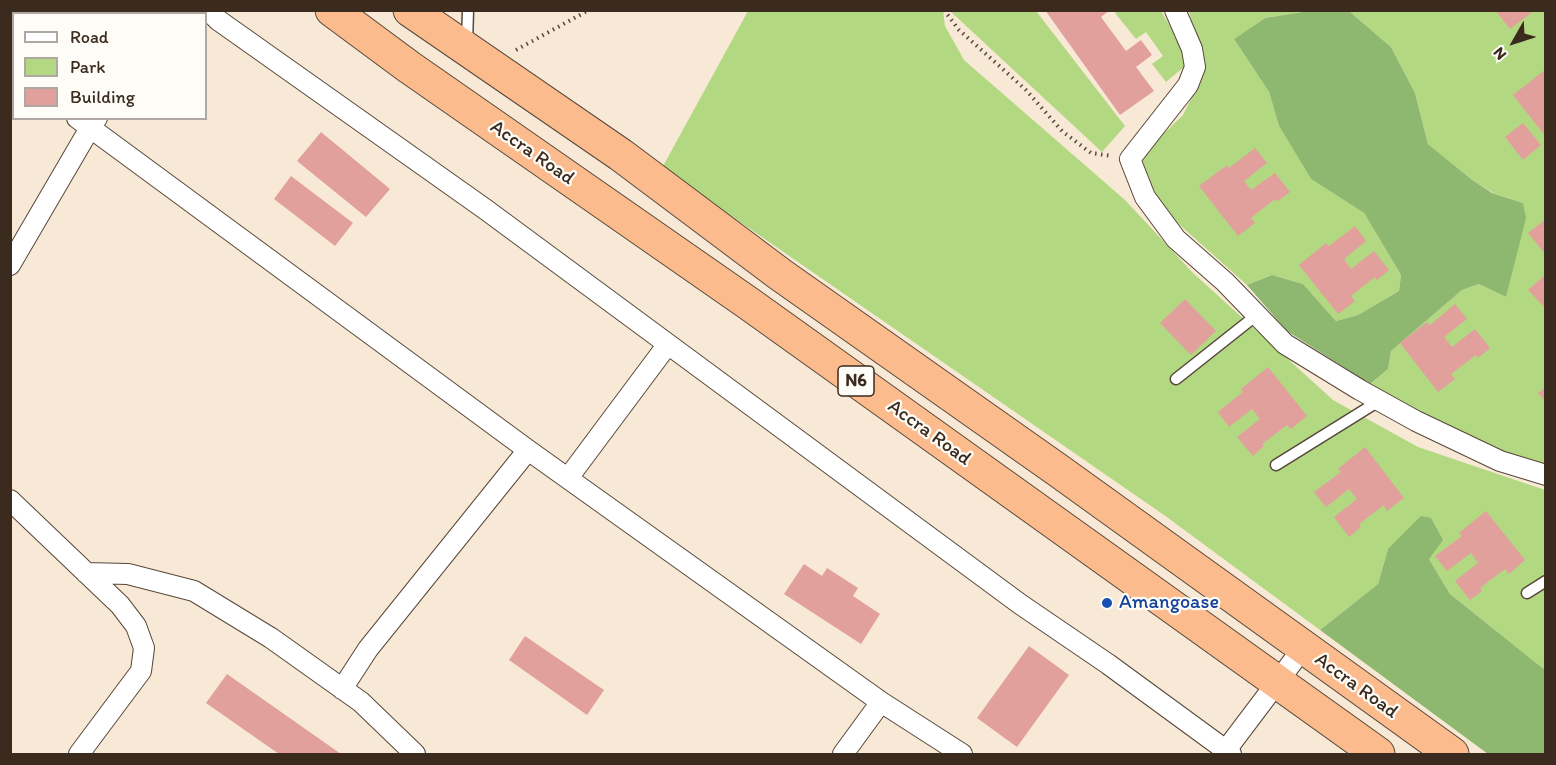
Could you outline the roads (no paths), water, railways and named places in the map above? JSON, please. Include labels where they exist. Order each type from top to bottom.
[{"type":"highway","name":"Accra Road","points":[[332,10],[409,67],[748,303],[1378,754]]},
{"type":"highway","name":"Accra Road","points":[[410,10],[621,155],[781,275],[1059,471],[1452,754]]},
{"type":"street","points":[[208,10],[218,20],[485,209],[1020,604],[1108,664],[1226,753],[1303,648]]},
{"type":"street","points":[[1175,10],[1192,49],[1195,67],[1188,85],[1130,159],[1145,197],[1176,239],[1258,314],[1285,344],[1416,421],[1500,461],[1545,475]]},
{"type":"street","points":[[10,266],[88,122],[528,450],[881,702],[962,754]]},
{"type":"street","points":[[568,478],[668,344]]},
{"type":"street","points":[[342,689],[368,649],[528,450]]},
{"type":"street","points":[[10,500],[120,605],[136,626],[144,648],[141,671],[79,754]]},
{"type":"street","points":[[86,573],[128,574],[194,591],[271,638],[361,702],[415,754]]},
{"type":"street","points":[[843,754],[881,702]]},
{"type":"lane","points":[[468,10],[478,57]]},
{"type":"lane","points":[[1176,379],[1258,314]]},
{"type":"lane","points":[[1276,465],[1380,401]]},
{"type":"lane","points":[[1527,593],[1545,581]]},
{"type":"place","name":"Amangoase","points":[[1107,603]]}]
